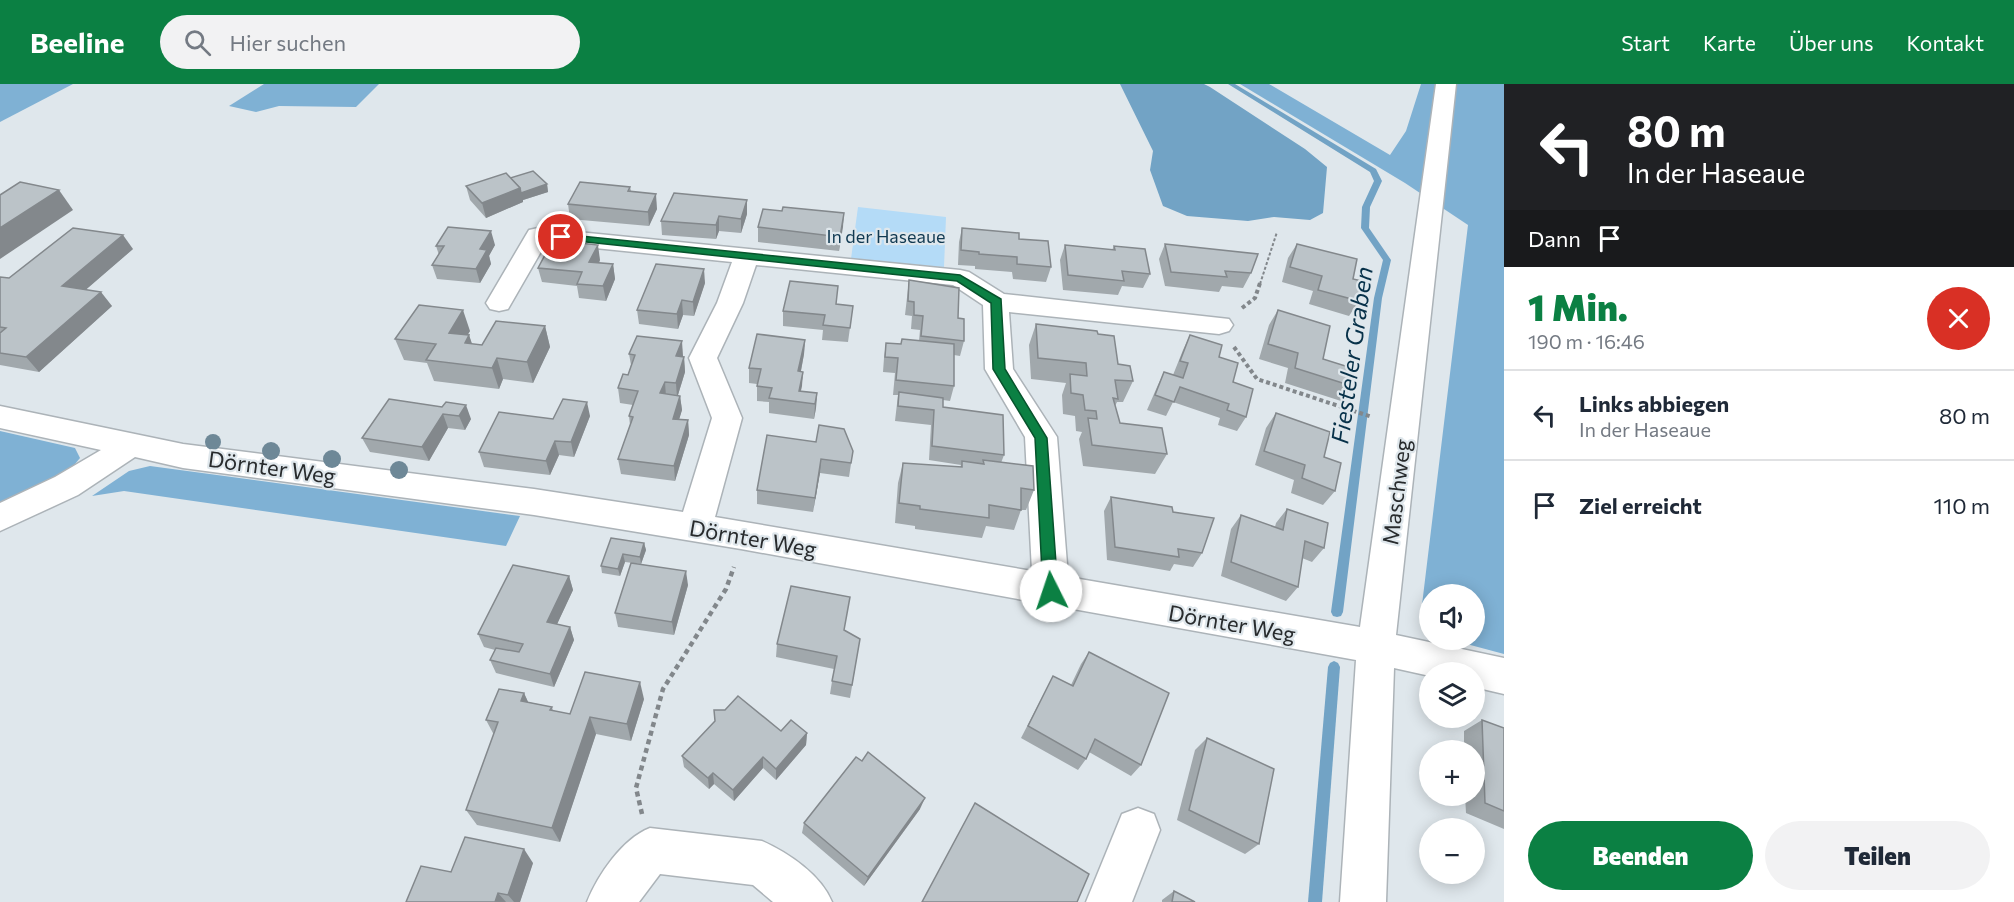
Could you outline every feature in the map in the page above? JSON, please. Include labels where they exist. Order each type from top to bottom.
[{"type":"street","name":"Maschweg","points":[[1364,902],[1376,647],[1446,84]]},
{"type":"street","points":[[499,303],[538,235],[960,278],[997,302],[1219,325]]},
{"type":"street","points":[[695,528],[727,417],[704,358],[730,303],[747,255]]},
{"type":"street","points":[[997,302],[995,312],[999,369],[1041,438],[1051,591]]},
{"type":"street","name":"Dörnter Weg","points":[[0,417],[183,456],[534,502],[741,535],[1376,647],[1504,676]]},
{"type":"street","points":[[0,518],[58,491],[105,465],[128,446]]},
{"type":"street","points":[[1110,902],[1138,830]]},
{"type":"street","points":[[610,902],[650,850],[762,864],[809,902]]},
{"type":"path","points":[[1277,232],[1255,298],[1219,325],[1257,379],[1379,419]]},
{"type":"path","points":[[650,850],[636,788],[663,688],[726,589],[741,535]]},
{"type":"green space","name":"In der Haseaue","points":[[858,207],[946,217],[944,267],[851,259]]},
{"type":"shaded area","points":[[0,84],[73,84],[0,122]]},
{"type":"shaded area","points":[[264,84],[379,84],[356,107],[279,106],[256,112],[229,106]]},
{"type":"shaded area","points":[[1120,84],[1204,84],[1210,87],[1305,149],[1327,167],[1323,213],[1310,220],[1274,217],[1248,221],[1187,216],[1163,206],[1150,170],[1153,151]]},
{"type":"shaded area","points":[[1240,84],[1269,84],[1390,155],[1406,131],[1421,84],[1504,84],[1504,654],[1485,649],[1485,584],[1425,584],[1468,225],[1405,183]]},
{"type":"shaded area","points":[[0,431],[75,448],[80,458],[64,477],[0,508]]},
{"type":"shaded area","points":[[150,466],[520,516],[506,546],[124,491],[92,496],[129,471]]},
{"type":"building","points":[[533,171],[547,184],[521,193],[520,188],[510,178]]},
{"type":"building","points":[[506,173],[520,188],[482,203],[466,186]]},
{"type":"building","points":[[20,182],[59,190],[0,228],[0,195]]},
{"type":"building","points":[[580,182],[630,187],[628,191],[656,194],[648,212],[568,204]]},
{"type":"building","points":[[674,193],[747,200],[741,219],[719,216],[716,225],[661,221]]},
{"type":"building","points":[[783,207],[844,213],[840,237],[758,227],[763,209],[782,211]]},
{"type":"building","points":[[448,227],[491,231],[480,249],[487,250],[476,269],[432,265],[444,246],[436,246]]},
{"type":"building","points":[[73,228],[123,235],[62,286],[101,292],[26,357],[0,353],[0,333],[6,328],[0,327],[0,277],[9,278]]},
{"type":"building","points":[[962,228],[1019,233],[1019,239],[1048,241],[1051,267],[1017,264],[1017,257],[961,250]]},
{"type":"building","points":[[553,240],[598,245],[589,262],[613,264],[603,286],[577,284],[582,272],[538,268]]},
{"type":"building","points":[[1165,244],[1258,254],[1251,273],[1225,271],[1227,277],[1171,272]]},
{"type":"building","points":[[1297,244],[1357,259],[1353,279],[1362,281],[1359,301],[1318,290],[1322,276],[1290,267]]},
{"type":"building","points":[[1065,245],[1115,250],[1114,246],[1145,249],[1150,274],[1122,271],[1124,281],[1068,275]]},
{"type":"building","points":[[656,264],[704,269],[693,302],[682,300],[677,314],[637,310]]},
{"type":"building","points":[[909,280],[959,288],[958,318],[964,319],[964,341],[921,336],[923,316],[914,315],[914,302],[908,301]]},
{"type":"building","points":[[790,281],[838,286],[836,304],[853,306],[850,328],[823,325],[825,315],[783,311]]},
{"type":"building","points":[[419,305],[463,310],[449,333],[469,335],[465,343],[482,345],[496,321],[545,326],[527,362],[497,358],[492,368],[426,360],[436,344],[395,339]]},
{"type":"building","points":[[1278,310],[1330,326],[1323,359],[1355,369],[1352,386],[1295,368],[1298,353],[1268,344]]},
{"type":"building","points":[[1036,324],[1097,331],[1098,334],[1114,336],[1118,364],[1130,366],[1133,381],[1115,380],[1118,399],[1113,398],[1120,423],[1162,428],[1167,454],[1092,445],[1088,418],[1097,419],[1096,411],[1085,410],[1083,395],[1071,393],[1070,374],[1087,376],[1086,363],[1038,358]]},
{"type":"building","points":[[757,334],[805,340],[798,371],[803,372],[799,391],[817,393],[815,404],[769,398],[772,388],[757,386],[761,369],[749,368]]},
{"type":"building","points":[[1190,335],[1222,345],[1219,357],[1238,363],[1233,382],[1253,389],[1246,417],[1227,410],[1229,404],[1180,387],[1174,402],[1155,395],[1164,372],[1183,378],[1188,363],[1180,361]]},
{"type":"building","points":[[637,336],[682,341],[676,356],[684,357],[676,383],[665,382],[660,393],[680,396],[673,419],[688,420],[674,466],[618,459],[633,417],[629,416],[638,391],[618,388],[623,374],[628,375],[635,355],[629,354]]},
{"type":"building","points":[[902,339],[954,344],[954,386],[896,380],[898,358],[885,357],[886,343],[901,344]]},
{"type":"building","points":[[899,392],[943,398],[943,407],[1003,415],[1004,455],[932,446],[934,410],[898,406]]},
{"type":"building","points":[[389,399],[442,407],[446,402],[466,405],[459,416],[443,414],[422,447],[362,438]]},
{"type":"building","points":[[563,399],[587,402],[571,442],[555,441],[546,461],[479,452],[499,412],[553,419]]},
{"type":"building","points":[[1276,413],[1330,432],[1324,457],[1341,463],[1335,491],[1302,478],[1305,465],[1264,451]]},
{"type":"building","points":[[819,425],[844,429],[853,451],[851,463],[821,459],[815,498],[757,490],[767,435],[816,442]]},
{"type":"building","points":[[983,460],[1033,466],[1034,490],[1021,488],[1021,510],[989,505],[989,518],[920,509],[920,506],[899,503],[903,463],[962,467],[962,461],[984,464]]},
{"type":"building","points":[[1111,497],[1172,507],[1173,512],[1214,518],[1202,553],[1178,549],[1179,557],[1115,547]]},
{"type":"building","points":[[1287,509],[1328,523],[1324,548],[1305,541],[1298,587],[1231,562],[1241,515],[1283,530]]},
{"type":"building","points":[[611,538],[644,543],[640,557],[623,554],[618,569],[601,566]]},
{"type":"building","points":[[631,563],[686,571],[672,622],[615,613]]},
{"type":"building","points":[[513,565],[569,576],[547,622],[570,627],[550,674],[490,660],[496,648],[519,652],[523,644],[478,634]]},
{"type":"building","points":[[791,586],[850,597],[844,630],[860,639],[852,685],[832,681],[837,656],[777,644]]},
{"type":"building","points":[[1089,652],[1169,693],[1141,765],[1095,739],[1086,759],[1028,726],[1053,676],[1073,686]]},
{"type":"building","points":[[585,672],[640,682],[627,724],[590,717],[552,828],[466,810],[498,722],[486,720],[499,689],[524,693],[521,701],[552,707],[550,710],[570,714]]},
{"type":"building","points":[[738,696],[781,731],[791,720],[807,733],[776,769],[763,757],[733,790],[713,773],[708,778],[682,756],[715,721],[714,710],[725,710]]},
{"type":"building","points":[[1485,721],[1504,728],[1504,811],[1485,803],[1485,740],[1483,740],[1482,728],[1485,728]]},
{"type":"building","points":[[1207,738],[1274,769],[1259,844],[1189,810]]},
{"type":"building","points":[[868,752],[925,798],[868,877],[804,823],[856,757],[862,761]]},
{"type":"building","points":[[975,803],[1089,874],[1077,902],[922,902]]},
{"type":"building","points":[[465,837],[524,849],[508,895],[498,893],[495,902],[406,902],[421,866],[451,872]]},
{"type":"building","points":[[1174,891],[1195,902],[1172,902]]},
{"type":"waterway","name":"Fiesteler Graben","points":[[1231,84],[1373,171],[1378,181],[1366,207],[1365,228],[1387,260],[1378,298],[1337,612]]},
{"type":"waterway","name":"Fiesteler Graben","points":[[1315,902],[1334,667]]},
{"type":"route","points":[[561,237],[960,278],[997,302],[995,312],[999,369],[1041,438],[1051,591]]}]
